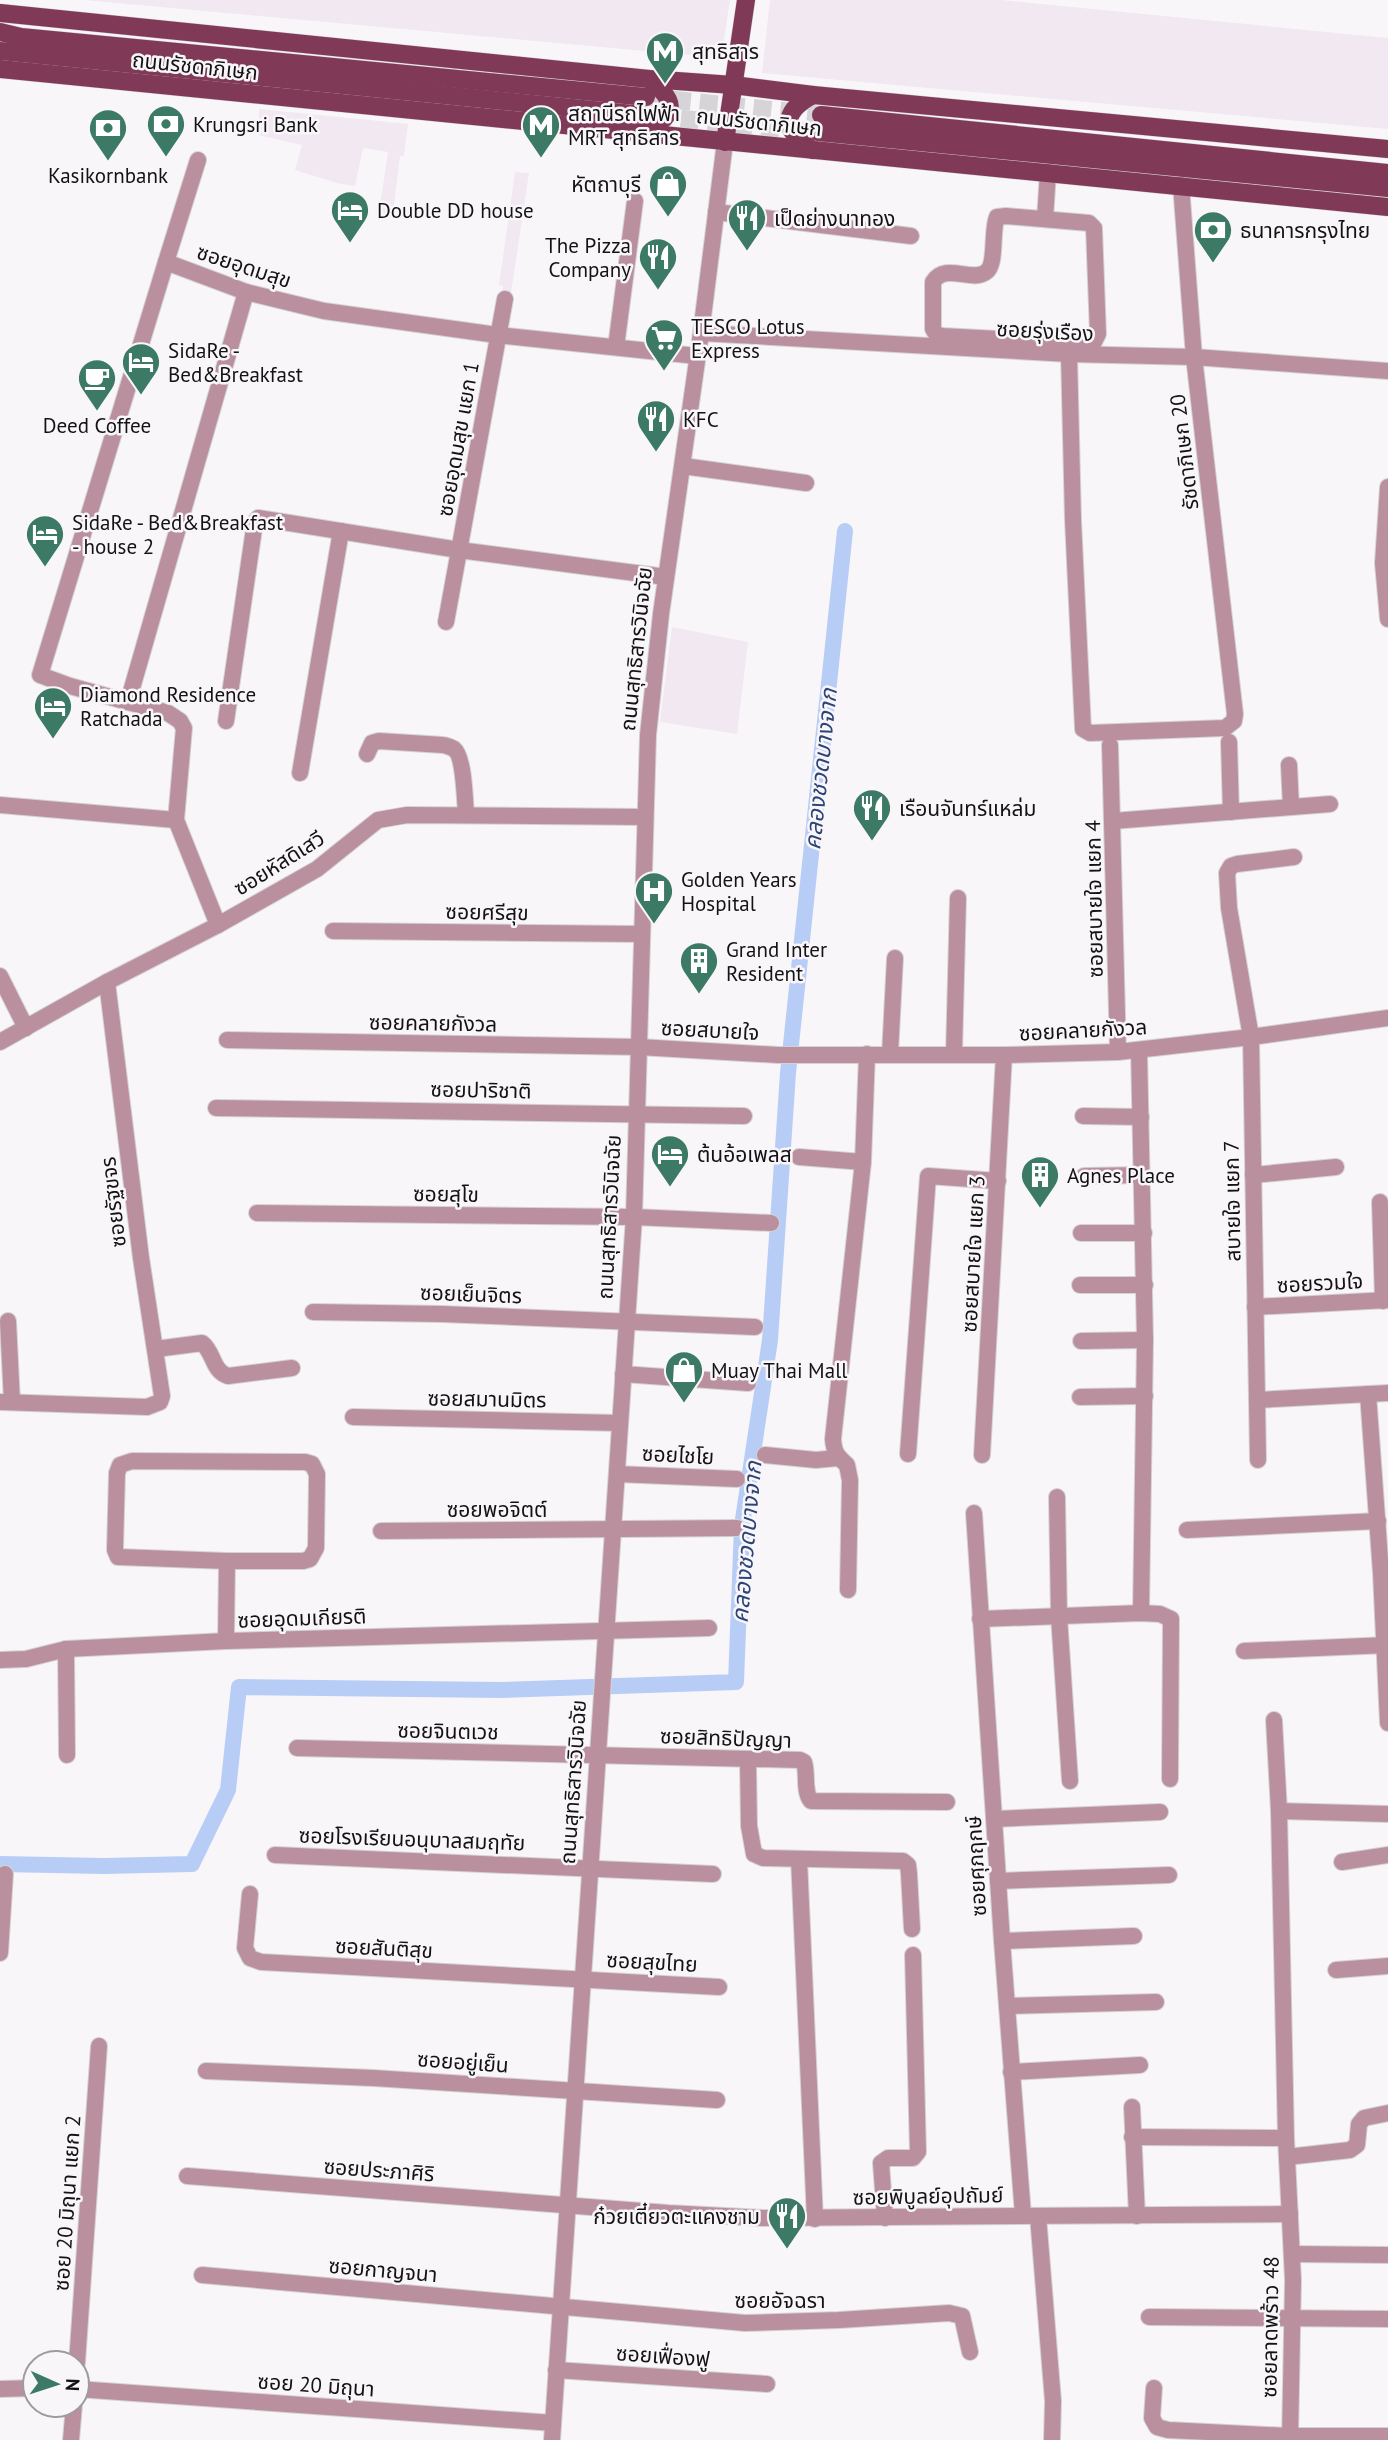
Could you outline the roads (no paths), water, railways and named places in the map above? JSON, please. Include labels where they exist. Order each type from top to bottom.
[{"type":"main road","name":"ถนนสุทธิสารวินิจฉัย","points":[[725,142],[746,0]]},
{"type":"main road","name":"ถนนรัชดาภิเษก","points":[[0,13],[649,79],[1388,149]]},
{"type":"main road","name":"ถนนรัชดาภิเษก","points":[[0,32],[20,37],[643,115],[725,142],[1388,207]]},
{"type":"main road","name":"ถนนรัชดาภิเษก","points":[[0,51],[643,115]]},
{"type":"main road","name":"ถนนรัชดาภิเษก","points":[[0,69],[643,115]]},
{"type":"main road","points":[[643,115],[665,119],[669,110],[666,94],[649,79]]},
{"type":"main road","points":[[813,95],[801,102],[789,116],[791,133],[813,150]]},
{"type":"main road","name":"ถนนรัชดาภิเษก","points":[[1388,173],[820,123],[1388,188]]},
{"type":"street","name":"ถนนสุทธิสารวินิจฉัย","points":[[552,2440],[634,1217],[648,734],[666,578],[725,142]]},
{"type":"street","points":[[166,262],[198,160]]},
{"type":"street","points":[[1045,219],[1048,172]]},
{"type":"street","name":"รัชดาภิเษก 20","points":[[1069,354],[1073,520],[1083,729],[1090,733],[1225,728],[1234,721],[1235,715],[1194,357],[1181,185]]},
{"type":"street","points":[[616,347],[635,201]]},
{"type":"street","points":[[716,212],[911,236]]},
{"type":"street","points":[[997,217],[1045,219],[1089,223],[1094,228],[1098,334],[1093,344],[936,334],[933,329],[933,282],[937,276],[944,273],[986,272],[992,265],[994,224],[997,217]]},
{"type":"street","name":"ซอยอุดมสุข","points":[[128,702],[40,676],[166,262],[246,292],[324,311],[497,335],[697,356]]},
{"type":"street","points":[[218,925],[177,820],[184,728],[180,721],[168,713],[128,702],[246,292]]},
{"type":"street","name":"ซอยอุดมสุข แยก 1","points":[[446,622],[505,299]]},
{"type":"street","name":"ซอยรุ่งเรือง","points":[[701,333],[1069,354],[1194,357],[1388,371]]},
{"type":"street","points":[[683,466],[807,483]]},
{"type":"street","points":[[1388,487],[1383,562],[1388,619]]},
{"type":"street","points":[[226,721],[255,522],[258,519],[666,578]]},
{"type":"street","points":[[300,773],[341,531]]},
{"type":"street","points":[[367,754],[372,743],[379,741],[454,748],[458,752],[461,766],[466,816]]},
{"type":"street","points":[[1229,742],[1231,812]]},
{"type":"street","name":"ซอยสบายใจ แยก 4","points":[[1110,745],[1118,1052]]},
{"type":"street","points":[[1289,765],[1291,807]]},
{"type":"street","points":[[1113,821],[1330,804]]},
{"type":"street","points":[[0,805],[177,820]]},
{"type":"street","name":"ซอยหัสดิเสวี","points":[[0,1042],[317,869],[378,820],[407,815],[644,817]]},
{"type":"street","name":"สบายใจ แยก 7","points":[[1258,1460],[1251,1037],[1229,908],[1227,873],[1231,866],[1237,864],[1294,857]]},
{"type":"street","points":[[954,1054],[958,898]]},
{"type":"street","name":"ซอยศรีสุข","points":[[333,931],[641,934]]},
{"type":"street","points":[[890,1054],[895,958]]},
{"type":"street","points":[[0,976],[26,1028]]},
{"type":"street","name":"ซอยรัฐขจร","points":[[6,1402],[147,1407],[160,1402],[162,1396],[141,1258],[107,982]]},
{"type":"street","name":"ซอยคลายกังวล","points":[[778,1055],[1118,1052],[1388,1018]]},
{"type":"street","name":"ซอยคลายกังวล","points":[[227,1040],[639,1047]]},
{"type":"street","name":"ซอยสบายใจ","points":[[639,1047],[778,1055]]},
{"type":"street","points":[[1139,1050],[1145,1285],[1140,1613]]},
{"type":"street","points":[[848,1590],[850,1480],[847,1465],[834,1452],[833,1440],[863,1162],[867,1054]]},
{"type":"street","name":"ซอยสบายใจ แยก 3","points":[[982,1455],[1004,1055]]},
{"type":"street","name":"ซอยปาริชาติ","points":[[216,1108],[744,1116]]},
{"type":"street","points":[[1083,1116],[1141,1118]]},
{"type":"street","points":[[799,1157],[863,1162]]},
{"type":"street","points":[[1253,1175],[1336,1167]]},
{"type":"street","points":[[1084,1176],[1143,1175]]},
{"type":"street","points":[[908,1454],[928,1176],[998,1181]]},
{"type":"street","points":[[1380,1202],[1386,1301]]},
{"type":"street","name":"ซอยสุโข","points":[[257,1213],[634,1217],[771,1223]]},
{"type":"street","points":[[1081,1233],[1144,1234]]},
{"type":"street","points":[[1080,1285],[1145,1285]]},
{"type":"street","name":"ซอยรวมใจ","points":[[1255,1307],[1386,1301]]},
{"type":"street","name":"ซอยเย็นจิตร","points":[[313,1312],[443,1314],[755,1327]]},
{"type":"street","points":[[6,1402],[8,1321]]},
{"type":"street","points":[[1081,1341],[1145,1340]]},
{"type":"street","points":[[156,1349],[202,1343],[220,1373],[228,1376],[292,1368]]},
{"type":"street","points":[[623,1374],[748,1383]]},
{"type":"street","points":[[1257,1400],[1388,1393]]},
{"type":"street","points":[[1368,1394],[1382,1493],[1378,1521],[1385,1573],[1388,1723]]},
{"type":"street","points":[[1080,1397],[1145,1396]]},
{"type":"street","name":"ซอยสมานมิตร","points":[[353,1417],[620,1423]]},
{"type":"street","points":[[765,1455],[816,1460],[838,1458]]},
{"type":"street","points":[[132,1461],[312,1464],[317,1474],[316,1549],[313,1555],[303,1561],[226,1561],[118,1557],[115,1550],[117,1473],[120,1465],[132,1461]]},
{"type":"street","name":"ซอยไชโย","points":[[617,1474],[737,1479]]},
{"type":"street","points":[[1057,1497],[1059,1616],[1070,1781]]},
{"type":"street","name":"ซอยศุภฤกษ์","points":[[974,1513],[1011,2072],[1053,2402],[1052,2440]]},
{"type":"street","points":[[1187,1530],[1378,1521]]},
{"type":"street","name":"ซอยพอจิตต์","points":[[382,1531],[737,1528]]},
{"type":"street","points":[[226,1561],[226,1641]]},
{"type":"street","points":[[980,1619],[1140,1613],[1167,1615],[1171,1619],[1172,1628],[1170,1780]]},
{"type":"street","name":"ซอยอุดมเกียรติ","points":[[0,1660],[26,1658],[66,1649],[226,1641],[709,1628]]},
{"type":"street","points":[[1244,1651],[1386,1645]]},
{"type":"street","points":[[66,1649],[67,1755]]},
{"type":"street","name":"ซอยลาดพร้าว 48","points":[[1274,1720],[1279,1811],[1286,2138],[1292,2253],[1289,2438]]},
{"type":"street","name":"ซอยจินตเวช","points":[[297,1748],[598,1756]]},
{"type":"street","name":"ซอยสิทธิปัญญา","points":[[598,1756],[804,1762],[807,1793],[811,1801],[947,1802]]},
{"type":"street","points":[[748,1760],[749,1826],[754,1854],[763,1858],[903,1861],[908,1865],[912,1929]]},
{"type":"street","points":[[1279,1811],[1388,1814]]},
{"type":"street","points":[[995,1819],[1160,1812]]},
{"type":"street","points":[[1342,1862],[1388,1854]]},
{"type":"street","name":"ซอยโรงเรียนอนุบาลสมฤทัย","points":[[275,1855],[713,1874]]},
{"type":"street","points":[[799,1858],[815,2219]]},
{"type":"street","points":[[0,1953],[5,1874]]},
{"type":"street","points":[[998,1881],[1169,1875]]},
{"type":"street","name":"ซอยสันติสุข","points":[[250,1894],[246,1948],[250,1958],[261,1962],[583,1979]]},
{"type":"street","points":[[1002,1941],[1134,1936]]},
{"type":"street","points":[[886,2218],[881,2163],[888,2158],[913,2158],[918,2152],[913,1955]]},
{"type":"street","points":[[1336,1970],[1388,1966]]},
{"type":"street","name":"ซอยสุขไทย","points":[[583,1979],[719,1987]]},
{"type":"street","points":[[1007,2006],[1156,2002]]},
{"type":"street","name":"ซอย 20 มิถุนา แยก 2","points":[[78,2349],[99,2046]]},
{"type":"street","points":[[1011,2072],[1140,2065]]},
{"type":"street","name":"ซอยอยู่เย็น","points":[[206,2071],[373,2078],[717,2100]]},
{"type":"street","points":[[1132,2107],[1137,2216]]},
{"type":"street","points":[[1287,2157],[1350,2150],[1357,2145],[1359,2124],[1363,2118],[1388,2113]]},
{"type":"street","points":[[1132,2137],[1286,2138]]},
{"type":"street","name":"ซอยประภาศิริ","points":[[187,2176],[567,2206]]},
{"type":"street","name":"ซอยพิบูลย์อุปถัมย์","points":[[567,2206],[722,2217],[815,2219],[1290,2214]]},
{"type":"street","points":[[1292,2253],[1388,2255]]},
{"type":"street","name":"ซอยกาญจนา","points":[[202,2275],[560,2308]]},
{"type":"street","name":"ซอยอัจฉรา","points":[[560,2308],[745,2323],[949,2312],[962,2316],[970,2352]]},
{"type":"street","points":[[1149,2317],[1388,2319]]},
{"type":"street","name":"ซอยเฟื่องฟู","points":[[556,2370],[767,2384]]},
{"type":"street","points":[[0,2389],[21,2388]]},
{"type":"street","points":[[1154,2388],[1152,2418],[1157,2427],[1168,2430],[1289,2438],[1388,2435]]},
{"type":"street","name":"ซอย 20 มิถุนา","points":[[91,2390],[553,2423]]},
{"type":"street","points":[[71,2440],[73,2419]]},
{"type":"waterway","name":"คลองชวดบางจาก","points":[[0,1864],[192,1864],[228,1790],[239,1687],[502,1690],[736,1682],[742,1526],[770,1340],[788,1073],[845,531]]},
{"type":"tunnel","points":[[646,97],[821,115]]},
{"type":"tunnel","points":[[654,116],[818,132]]},
{"type":"place","name":"สุทธิสาร","points":[[665,85]]},
{"type":"place","name":"Krungsri Bank","points":[[166,158]]},
{"type":"place","name":"สถานีรถไฟฟ้า MRT สุทธิสาร","points":[[541,159]]},
{"type":"place","name":"Kasikornbank","points":[[108,162]]},
{"type":"place","name":"หัตถาบุรี","points":[[668,218]]},
{"type":"place","name":"Double DD house","points":[[350,244]]},
{"type":"place","name":"เป็ดย่างนาทอง","points":[[747,252]]},
{"type":"place","name":"ธนาคารกรุงไทย","points":[[1213,264]]},
{"type":"place","name":"The Pizza Company","points":[[658,291]]},
{"type":"place","name":"TESCO Lotus Express","points":[[664,372]]},
{"type":"place","name":"SidaRe - Bed&Breakfast","points":[[141,396]]},
{"type":"place","name":"Deed Coffee","points":[[97,412]]},
{"type":"place","name":"KFC","points":[[656,453]]},
{"type":"place","name":"SidaRe - Bed&Breakfast - house 2","points":[[45,568]]},
{"type":"place","name":"Diamond Residence Ratchada","points":[[53,740]]},
{"type":"place","name":"เรือนจันทร์แหล่ม","points":[[872,842]]},
{"type":"place","name":"Golden Years Hospital","points":[[654,925]]},
{"type":"place","name":"Grand Inter Resident","points":[[699,995]]},
{"type":"place","name":"ต้นอ้อเพลส","points":[[670,1188]]},
{"type":"place","name":"Agnes Place","points":[[1040,1209]]},
{"type":"place","name":"Muay Thai Mall","points":[[684,1404]]},
{"type":"place","name":"ก๋วยเตี๋ยวตะแคงชาม","points":[[787,2250]]}]
